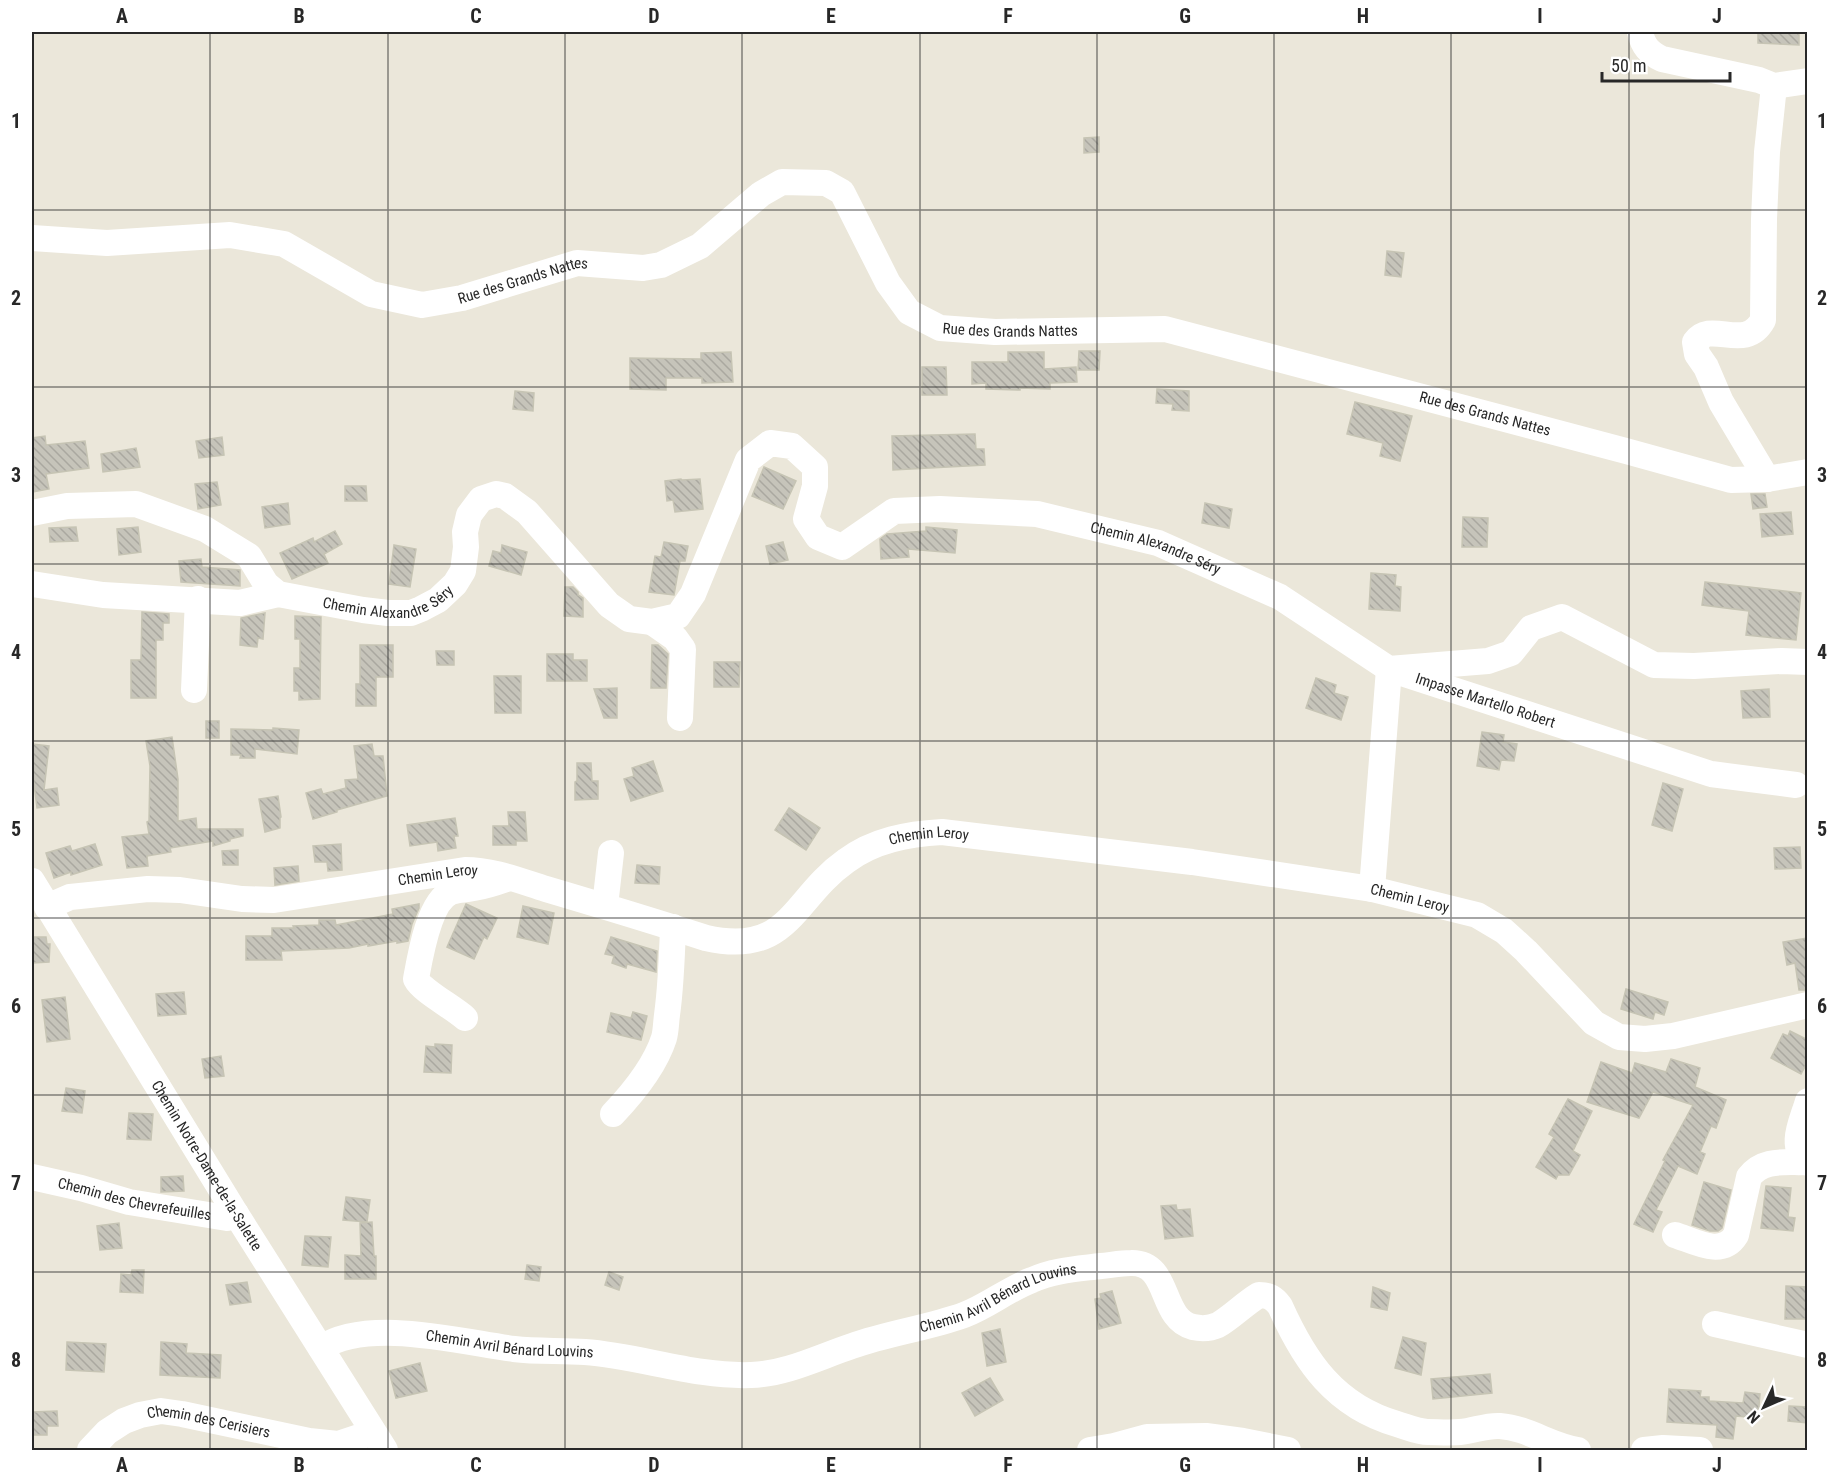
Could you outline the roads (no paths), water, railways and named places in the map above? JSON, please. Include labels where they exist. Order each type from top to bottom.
[{"type":"street","points":[[1640,32],[1644,45],[1662,59],[1759,80],[1774,86],[1808,81]]},
{"type":"street","points":[[1767,480],[1721,402],[1706,367],[1697,354],[1695,342],[1699,336],[1706,333],[1741,337],[1754,332],[1763,321],[1766,174],[1774,86]]},
{"type":"street","name":"Rue des Grands Nattes","points":[[32,238],[107,243],[230,235],[284,244],[371,294],[422,305],[462,298],[577,263],[643,268],[661,265],[700,246],[761,194],[782,182],[826,183],[842,192],[888,283],[909,312],[940,328],[995,332],[1165,329],[1731,480],[1767,480],[1808,472]]},
{"type":"street","name":"Chemin Alexandre Séry","points":[[278,594],[388,613],[411,613],[421,609],[438,600],[455,584],[463,571],[465,532],[469,515],[481,499],[496,494],[505,496],[527,512],[609,605],[629,619],[652,622],[678,616],[693,594],[748,460],[770,443],[792,446],[815,467],[815,486],[806,519],[818,537],[842,547],[894,511],[940,509],[1037,514],[1158,543],[1280,597],[1389,669]]},
{"type":"street","points":[[32,513],[67,506],[136,504],[204,529],[249,556],[266,584],[278,594]]},
{"type":"street","points":[[32,585],[103,595],[240,603],[278,594]]},
{"type":"street","points":[[194,690],[198,599]]},
{"type":"street","points":[[1372,889],[1389,669],[1488,661],[1511,653],[1531,628],[1562,617],[1654,665],[1808,662]]},
{"type":"street","name":"Chemin Alexandre Séry","points":[[652,622],[675,638],[683,649],[680,718]]},
{"type":"street","name":"Impasse Martello Robert","points":[[1389,669],[1711,774],[1796,785]]},
{"type":"street","name":"Chemin Leroy","points":[[37,896],[70,897],[148,889],[274,900],[465,870],[487,872],[510,878],[718,941],[742,942],[762,938],[776,931],[792,917],[829,875],[861,852],[891,839],[924,833],[960,833],[1192,862],[1372,889],[1477,915],[1504,932],[1526,951],[1594,1023],[1619,1037],[1645,1039],[1673,1036],[1808,1005]]},
{"type":"street","points":[[605,906],[611,854]]},
{"type":"street","points":[[465,1018],[427,991],[416,979],[434,909],[448,892],[477,888],[510,878]]},
{"type":"street","name":"Chemin Notre-Dame-de-la-Salette","points":[[37,896],[378,1441]]},
{"type":"street","points":[[613,1114],[642,1080],[664,1036],[669,1001],[673,927]]},
{"type":"street","points":[[1807,1162],[1800,1156],[1796,1142],[1808,1101]]},
{"type":"street","points":[[1675,1235],[1712,1247],[1721,1248],[1732,1242],[1736,1235],[1749,1177],[1754,1170],[1770,1163],[1807,1162]]},
{"type":"street","name":"Chemin des Chevrefeuilles","points":[[32,1177],[129,1202],[227,1218],[236,1214]]},
{"type":"street","name":"Chemin Avril Bénard Louvins","points":[[321,1348],[350,1337],[380,1332],[517,1349],[586,1352],[722,1374],[752,1375],[782,1371],[861,1342],[958,1317],[986,1305],[1010,1290],[1055,1271],[1132,1263],[1147,1266],[1155,1273],[1168,1304],[1177,1317],[1188,1326],[1203,1329],[1218,1325],[1259,1295],[1267,1295],[1274,1299],[1280,1305],[1304,1354],[1326,1382],[1353,1405],[1383,1420],[1424,1432],[1461,1432],[1488,1427],[1510,1427],[1564,1448],[1578,1450]]},
{"type":"street","points":[[1715,1324],[1808,1345]]},
{"type":"street","name":"Chemin des Cerisiers","points":[[90,1450],[108,1432],[124,1421],[140,1414],[161,1411],[309,1441],[338,1444],[365,1436],[378,1441]]},
{"type":"street","points":[[1090,1450],[1147,1437],[1206,1436],[1288,1450]]},
{"type":"street","points":[[1644,1450],[1663,1448],[1700,1450]]}]
